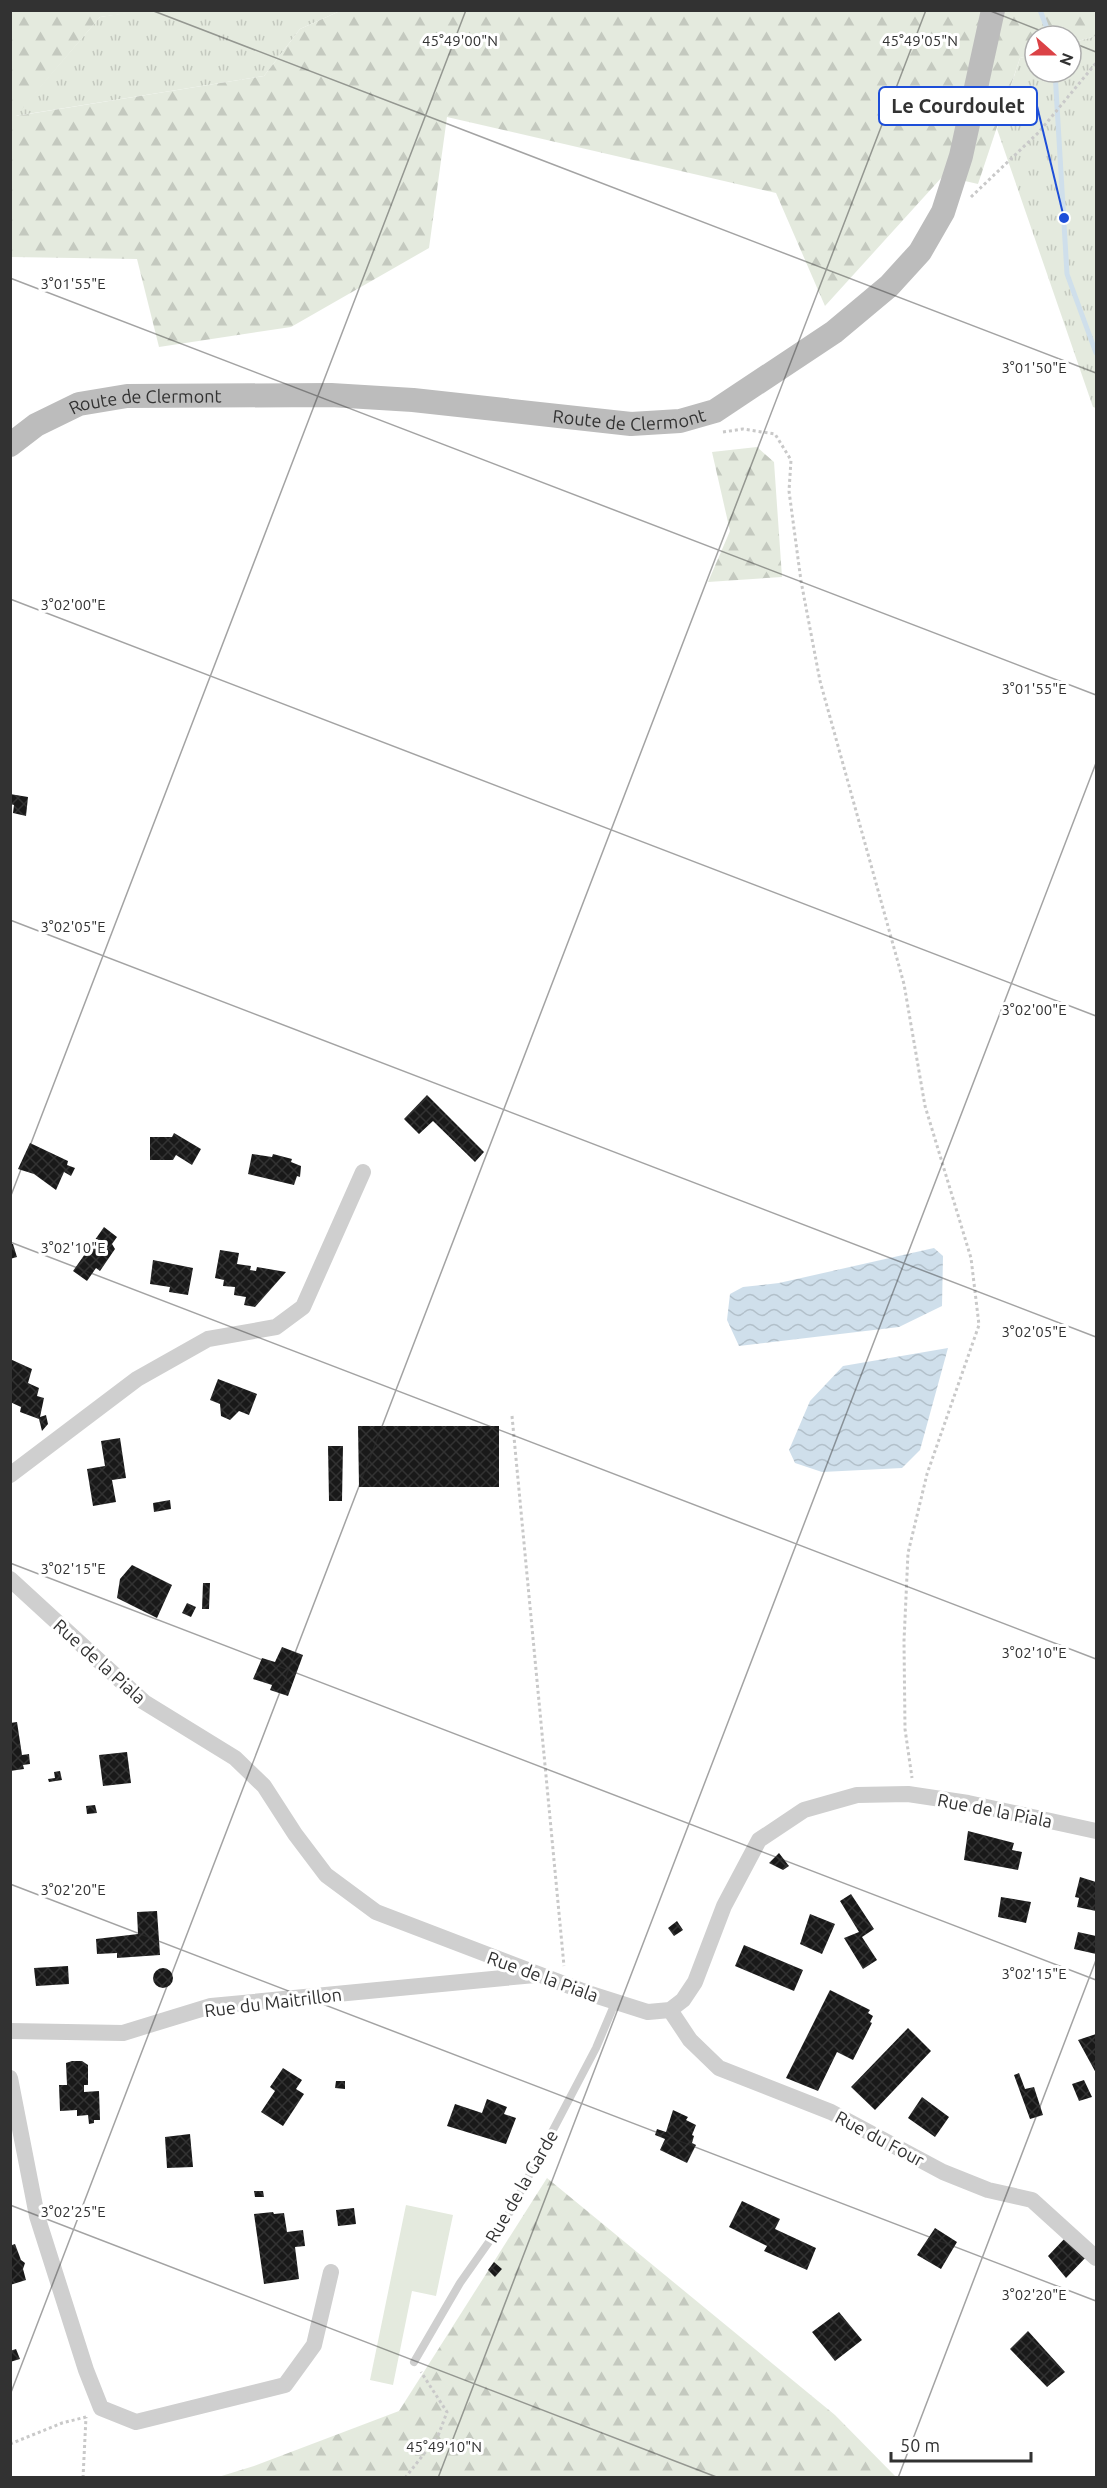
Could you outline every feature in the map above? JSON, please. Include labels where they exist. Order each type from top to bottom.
[{"type":"street","name":"Route de Clermont","points":[[10,445],[36,425],[80,404],[127,396],[331,395],[413,400],[632,424],[680,420],[715,411],[834,332],[889,286],[920,252],[943,212],[961,156],[993,10]]},
{"type":"street","points":[[10,1474],[137,1379],[208,1339],[276,1327],[303,1307],[363,1172]]},
{"type":"street","name":"Rue de la Piala","points":[[10,1579],[144,1702],[235,1758],[264,1786],[295,1834],[326,1875],[376,1912],[538,1975],[648,2013],[670,2010],[683,2000],[695,1983],[724,1906],[759,1840],[804,1810],[856,1795],[914,1795],[968,1803],[1096,1831]]},
{"type":"street","name":"Rue du Maitrillon","points":[[10,2031],[123,2032],[211,2006],[538,1975]]},
{"type":"street","name":"Rue du Four","points":[[670,2010],[690,2040],[719,2068],[831,2112],[943,2172],[988,2190],[1032,2200],[1096,2258]]},
{"type":"street","points":[[10,2078],[37,2216],[101,2408],[136,2422],[285,2385],[314,2344],[331,2272]]},
{"type":"lane","name":"Rue de la Garde","points":[[414,2362],[460,2283],[510,2212],[596,2048],[615,2003]]},
{"type":"path","points":[[971,197],[1047,122],[1096,63]]},
{"type":"path","points":[[715,433],[743,429],[775,434],[791,460],[789,491],[801,581],[820,681],[904,984],[925,1106],[971,1258],[979,1325],[927,1474],[908,1553],[904,1641],[905,1729],[914,1795]]},
{"type":"path","points":[[512,1416],[566,1985]]},
{"type":"path","points":[[405,2478],[438,2436],[447,2412],[414,2362]]},
{"type":"path","points":[[83,2478],[86,2417],[91,2383]]},
{"type":"path","points":[[10,2444],[62,2423],[86,2417]]},
{"type":"green space","points":[[146,10],[340,11],[300,29],[264,76],[15,116],[100,17]]},
{"type":"green space","points":[[11,11],[146,11],[100,17],[16,116],[264,76],[300,29],[340,11],[1096,11],[1096,36],[1083,40],[1083,24],[1023,24],[1023,57],[1020,58],[978,184],[943,176],[825,306],[776,193],[447,117],[429,248],[291,327],[159,347],[137,259],[11,257]]},
{"type":"green space","points":[[1096,36],[1096,408],[1093,407],[997,129],[1020,58],[1023,57],[1023,84],[1083,84],[1083,40]]},
{"type":"green space","points":[[757,447],[774,462],[782,577],[708,582],[730,531],[712,452]]},
{"type":"green space","points":[[547,2178],[835,2415],[896,2477],[215,2478],[254,2466],[399,2411]]},
{"type":"green space","points":[[406,2205],[453,2215],[436,2296],[412,2291],[393,2385],[370,2380]]},
{"type":"water","points":[[934,1248],[943,1256],[942,1306],[899,1327],[739,1346],[727,1320],[730,1294],[743,1287],[779,1283]]},
{"type":"water","points":[[948,1348],[920,1450],[902,1468],[822,1472],[795,1463],[789,1450],[810,1401],[843,1366]]},
{"type":"building","points":[[10,794],[28,797],[26,816],[13,813],[14,805],[10,804]]},
{"type":"building","points":[[427,1095],[484,1152],[475,1162],[433,1121],[419,1134],[404,1119]]},
{"type":"building","points":[[174,1133],[201,1149],[192,1165],[176,1155],[173,1160],[150,1160],[150,1137],[172,1137]]},
{"type":"building","points":[[30,1143],[68,1161],[67,1165],[75,1168],[71,1176],[64,1172],[56,1190],[34,1174],[18,1169]]},
{"type":"building","points":[[252,1154],[272,1157],[273,1154],[292,1159],[291,1162],[301,1166],[300,1177],[297,1176],[294,1185],[248,1174]]},
{"type":"building","points":[[104,1227],[117,1237],[112,1244],[115,1249],[100,1271],[96,1268],[87,1281],[73,1271]]},
{"type":"building","points":[[10,1244],[13,1244],[17,1257],[10,1259]]},
{"type":"building","points":[[220,1250],[239,1253],[237,1264],[251,1266],[250,1270],[256,1271],[257,1267],[286,1272],[255,1307],[244,1305],[246,1297],[234,1295],[235,1287],[223,1286],[224,1280],[215,1278]]},
{"type":"building","points":[[153,1260],[193,1268],[188,1295],[169,1292],[170,1287],[150,1284]]},
{"type":"building","points":[[10,1359],[32,1369],[28,1383],[39,1388],[37,1396],[44,1398],[40,1417],[46,1415],[48,1424],[42,1431],[39,1419],[20,1412],[21,1407],[10,1402]]},
{"type":"building","points":[[218,1379],[257,1394],[249,1415],[239,1411],[230,1420],[221,1416],[220,1404],[210,1400]]},
{"type":"building","points":[[358,1426],[499,1426],[499,1487],[359,1487]]},
{"type":"building","points":[[120,1438],[126,1478],[112,1480],[116,1502],[93,1506],[87,1469],[105,1466],[101,1441]]},
{"type":"building","points":[[328,1446],[343,1446],[342,1501],[329,1501]]},
{"type":"building","points":[[170,1500],[171,1509],[154,1512],[153,1503]]},
{"type":"building","points":[[132,1565],[172,1585],[157,1618],[117,1598],[120,1579]]},
{"type":"building","points":[[203,1583],[210,1583],[209,1609],[202,1609]]},
{"type":"building","points":[[187,1603],[196,1607],[191,1617],[182,1613]]},
{"type":"building","points":[[282,1647],[303,1655],[288,1696],[270,1690],[272,1685],[253,1679],[262,1658],[275,1662]]},
{"type":"building","points":[[17,1722],[22,1755],[29,1754],[30,1764],[23,1765],[24,1769],[10,1771],[10,1723]]},
{"type":"building","points":[[127,1752],[131,1783],[103,1786],[99,1755]]},
{"type":"building","points":[[60,1771],[62,1780],[49,1782],[48,1779],[55,1778],[54,1772]]},
{"type":"building","points":[[95,1805],[97,1813],[87,1814],[86,1806]]},
{"type":"building","points":[[968,1831],[1014,1843],[1012,1850],[1022,1852],[1018,1870],[964,1860]]},
{"type":"building","points":[[779,1853],[789,1866],[783,1870],[769,1863]]},
{"type":"building","points":[[1080,1877],[1096,1882],[1096,1911],[1077,1907],[1079,1898],[1075,1897]]},
{"type":"building","points":[[851,1894],[874,1929],[862,1937],[877,1960],[863,1969],[844,1938],[859,1932],[840,1901]]},
{"type":"building","points":[[1001,1897],[1031,1902],[1026,1923],[998,1917]]},
{"type":"building","points":[[157,1911],[160,1955],[117,1958],[117,1953],[97,1954],[96,1939],[138,1934],[137,1912]]},
{"type":"building","points":[[810,1914],[835,1924],[822,1954],[800,1944]]},
{"type":"building","points":[[677,1921],[683,1930],[674,1936],[668,1928]]},
{"type":"building","points":[[1078,1932],[1096,1936],[1096,1954],[1074,1949]]},
{"type":"building","points":[[744,1945],[803,1970],[794,1991],[735,1966]]},
{"type":"building","points":[[68,1966],[69,1984],[36,1986],[34,1968]]},
{"type":"building","points":[[163,1968],[170,1971],[173,1978],[170,1985],[163,1988],[156,1985],[153,1978],[156,1971]]},
{"type":"building","points":[[830,1990],[870,2010],[868,2013],[873,2016],[870,2022],[872,2023],[853,2060],[837,2052],[818,2091],[786,2078]]},
{"type":"building","points":[[908,2028],[931,2051],[875,2110],[851,2087]]},
{"type":"building","points":[[1096,2034],[1096,2073],[1078,2040]]},
{"type":"building","points":[[82,2061],[88,2065],[88,2085],[84,2085],[84,2092],[99,2091],[100,2120],[94,2120],[94,2123],[89,2124],[88,2115],[77,2116],[77,2110],[60,2111],[59,2085],[67,2085],[66,2063]]},
{"type":"building","points":[[283,2068],[302,2080],[296,2089],[304,2094],[283,2126],[261,2112],[275,2091],[270,2087]]},
{"type":"building","points":[[1019,2073],[1025,2089],[1034,2087],[1043,2115],[1030,2119],[1014,2075]]},
{"type":"building","points":[[1084,2080],[1092,2097],[1079,2101],[1072,2084]]},
{"type":"building","points":[[336,2081],[345,2081],[345,2089],[335,2088]]},
{"type":"building","points":[[922,2097],[949,2117],[935,2137],[908,2118]]},
{"type":"building","points":[[487,2099],[507,2107],[504,2114],[516,2118],[506,2144],[447,2126],[455,2104],[482,2113]]},
{"type":"building","points":[[673,2110],[688,2117],[686,2120],[696,2125],[692,2143],[696,2145],[687,2163],[660,2150],[665,2139],[655,2135],[657,2129],[666,2132]]},
{"type":"building","points":[[190,2134],[193,2167],[167,2168],[165,2137]]},
{"type":"building","points":[[254,2191],[263,2191],[264,2197],[255,2197]]},
{"type":"building","points":[[742,2201],[780,2219],[775,2229],[816,2248],[807,2270],[764,2251],[767,2246],[729,2227]]},
{"type":"building","points":[[354,2208],[356,2224],[338,2226],[336,2210]]},
{"type":"building","points":[[273,2212],[274,2214],[284,2213],[287,2232],[303,2230],[305,2246],[295,2247],[299,2279],[264,2284],[254,2214]]},
{"type":"building","points":[[935,2228],[957,2242],[941,2269],[917,2255]]},
{"type":"building","points":[[1067,2236],[1088,2255],[1066,2278],[1048,2256]]},
{"type":"building","points":[[10,2240],[12,2245],[15,2244],[21,2260],[25,2263],[23,2269],[26,2280],[10,2285]]},
{"type":"building","points":[[494,2262],[502,2269],[495,2277],[488,2270]]},
{"type":"building","points":[[839,2312],[862,2340],[835,2361],[812,2332]]},
{"type":"building","points":[[1028,2331],[1065,2372],[1047,2387],[1010,2349]]},
{"type":"building","points":[[16,2349],[20,2359],[10,2362],[10,2351]]},
{"type":"waterway","points":[[1040,10],[1045,24]]},
{"type":"waterway","points":[[1056,84],[1067,274],[1096,353]]},
{"type":"place","name":"Le Courdoulet","points":[[1064,218]]}]
